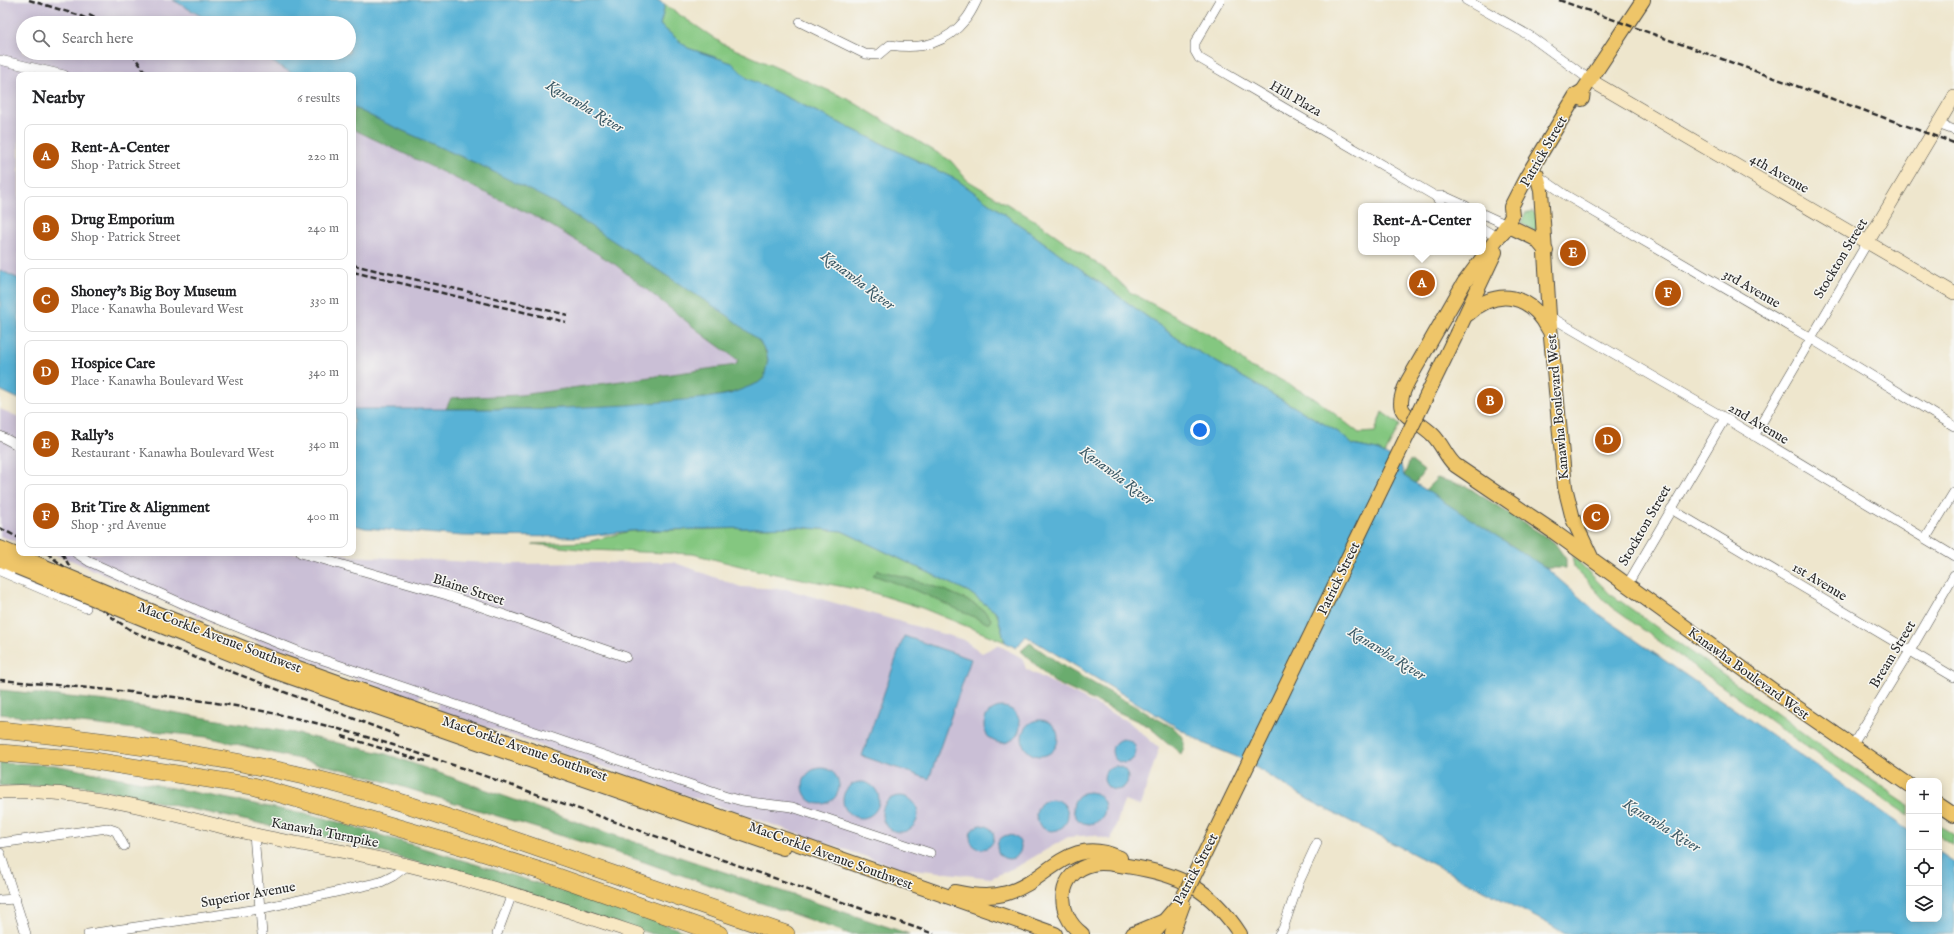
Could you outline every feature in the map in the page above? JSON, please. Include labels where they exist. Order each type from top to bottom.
[{"type":"highway","points":[[0,730],[90,738],[171,750],[258,766],[362,791],[469,824],[786,934]]},
{"type":"highway","points":[[0,753],[88,760],[253,786],[476,850],[719,934]]},
{"type":"main road","name":"Patrick Street","points":[[1509,220],[1511,208],[1526,178],[1576,95],[1586,86],[1643,0]]},
{"type":"main road","name":"Patrick Street","points":[[1509,220],[1518,211],[1537,174],[1583,98],[1586,86]]},
{"type":"main road","name":"4th Avenue","points":[[1586,86],[1954,293]]},
{"type":"main road","name":"Stockton Street","points":[[1867,243],[1954,97]]},
{"type":"main road","name":"Kanawha Boulevard West","points":[[1537,174],[1541,190],[1550,334],[1565,487],[1568,504],[1576,526],[1592,558]]},
{"type":"main road","points":[[1499,238],[1509,220],[1536,239],[1546,251]]},
{"type":"main road","name":"Patrick Street","points":[[1153,934],[1169,925],[1187,890],[1457,333],[1499,238]]},
{"type":"main road","name":"Kanawha Boulevard West","points":[[1486,255],[1499,238]]},
{"type":"main road","name":"Kanawha Boulevard West","points":[[1486,255],[1464,283],[1434,334],[1402,392],[1400,407],[1406,414],[1434,436],[1455,465],[1592,558],[1627,585],[1906,783]]},
{"type":"main road","points":[[1465,316],[1482,302],[1493,299],[1513,298],[1526,303],[1536,311],[1550,334]]},
{"type":"main road","points":[[1554,532],[1569,535],[1576,526]]},
{"type":"main road","name":"MacCorkle Avenue Southwest","points":[[0,548],[19,562]]},
{"type":"main road","name":"MacCorkle Avenue Southwest","points":[[0,559],[19,562],[151,617],[276,672],[1026,934]]},
{"type":"main road","name":"MacCorkle Avenue Southwest","points":[[151,617],[263,655],[1055,934]]},
{"type":"main road","name":"Kanawha Turnpike","points":[[0,792],[69,795],[148,807],[254,834],[408,865],[512,894],[638,934]]},
{"type":"main road","points":[[1942,807],[1954,815]]},
{"type":"main road","points":[[908,883],[979,896],[995,896],[1007,893],[1020,887],[1071,855],[1092,852],[1115,856],[1142,869]]},
{"type":"main road","points":[[1082,934],[1076,929],[1068,918],[1064,903],[1064,891],[1068,880],[1075,872],[1093,864],[1103,863],[1142,869],[1183,881],[1208,895],[1221,907],[1240,934]]},
{"type":"main road","points":[[1133,934],[1169,925]]},
{"type":"street","points":[[800,22],[865,54],[878,54],[890,45],[919,48],[939,40],[960,26],[968,17],[978,0]]},
{"type":"street","name":"Hill Plaza","points":[[1220,0],[1195,43],[1194,48],[1199,58],[1435,196],[1441,203]]},
{"type":"street","points":[[1466,0],[1530,36],[1586,86]]},
{"type":"street","points":[[0,60],[51,72]]},
{"type":"street","points":[[1938,124],[1954,130]]},
{"type":"street","name":"3rd Avenue","points":[[1537,174],[1567,196],[1810,338],[1954,426]]},
{"type":"street","name":"Hill Plaza","points":[[1435,196],[1444,196],[1459,203]]},
{"type":"street","points":[[1486,215],[1509,220]]},
{"type":"street","points":[[1486,231],[1499,238]]},
{"type":"street","name":"Stockton Street","points":[[1754,436],[1867,243]]},
{"type":"street","name":"2nd Avenue","points":[[1549,316],[1725,418],[1954,556]]},
{"type":"street","name":"Stockton Street","points":[[1627,585],[1725,418]]},
{"type":"street","points":[[0,436],[16,444]]},
{"type":"street","points":[[1926,538],[1954,492]]},
{"type":"street","name":"1st Avenue","points":[[1671,509],[1954,677]]},
{"type":"street","points":[[81,556],[90,562],[208,614],[300,652],[724,796],[742,801],[792,807],[930,853]]},
{"type":"street","name":"Blaine Street","points":[[311,556],[447,595],[626,657]]},
{"type":"street","points":[[0,571],[86,608]]},
{"type":"street","name":"Bream Street","points":[[1852,746],[1954,575]]},
{"type":"street","points":[[0,843],[107,828],[116,831],[124,846]]},
{"type":"street","points":[[254,834],[262,934]]},
{"type":"street","points":[[1279,934],[1283,929],[1299,882],[1317,843]]},
{"type":"street","points":[[0,853],[26,934]]},
{"type":"street","name":"Superior Avenue","points":[[88,934],[259,909],[380,882],[393,876],[408,865]]},
{"type":"street","points":[[497,934],[512,894]]},
{"type":"street","points":[[0,900],[16,899]]},
{"type":"shaded area","points":[[0,0],[173,0],[201,16],[16,16],[16,60],[269,60],[290,72],[16,72],[16,278],[0,270]]},
{"type":"shaded area","points":[[356,108],[555,203],[707,300],[767,371],[455,409],[356,409]]},
{"type":"shaded area","points":[[0,409],[16,416],[16,542],[0,536]]},
{"type":"shaded area","points":[[58,556],[351,556],[510,564],[673,562],[741,587],[786,589],[964,640],[982,653],[998,645],[1022,658],[1026,669],[1129,722],[1159,748],[1140,806],[1124,801],[1111,840],[1093,835],[1068,837],[1020,865],[991,878],[896,867],[440,711],[438,707],[439,700],[421,695],[417,701],[270,648],[73,561]]},
{"type":"green space","points":[[665,5],[723,44],[848,99],[951,161],[967,180],[1034,220],[1109,272],[1130,292],[1219,340],[1250,367],[1279,379],[1317,400],[1359,433],[1375,432],[1382,412],[1400,425],[1385,454],[1377,450],[1353,445],[1338,432],[1185,344],[957,180],[747,78],[732,63],[688,48],[660,25]]},
{"type":"green space","points":[[356,108],[480,165],[539,194],[702,298],[733,319],[759,340],[766,354],[768,364],[766,375],[763,379],[743,390],[708,398],[663,403],[561,408],[446,409],[451,398],[521,395],[736,365],[738,360],[706,337],[616,265],[540,219],[356,130]]},
{"type":"green space","points":[[1532,211],[1538,216],[1537,230],[1534,231],[1521,223],[1525,213]]},
{"type":"green space","points":[[1410,460],[1424,471],[1415,484],[1404,476]]},
{"type":"green space","points":[[1437,478],[1466,486],[1554,542],[1566,559],[1566,568],[1546,568],[1424,491]]},
{"type":"green space","points":[[797,527],[842,531],[969,592],[997,613],[1005,642],[922,608],[871,592],[760,571],[693,554],[589,550],[532,544],[587,542],[630,531]]},
{"type":"green space","points":[[1572,555],[1610,594],[1826,749],[1906,803],[1906,814],[1818,755],[1610,606],[1574,567]]},
{"type":"green space","points":[[878,570],[921,582],[957,595],[984,611],[991,619],[989,624],[920,592],[873,575]]},
{"type":"green space","points":[[1030,643],[1066,668],[1174,728],[1184,743],[1181,754],[1148,726],[1054,682],[1021,651]]},
{"type":"green space","points":[[0,690],[107,701],[294,733],[386,754],[596,829],[909,934],[850,934],[627,856],[361,774],[207,737],[0,714]]},
{"type":"green space","points":[[0,763],[54,765],[321,817],[645,916],[690,934],[652,934],[348,842],[82,786],[0,786]]},
{"type":"green space","points":[[1942,827],[1954,835],[1954,846],[1942,838]]},
{"type":"water","name":"Kanawha River","points":[[173,0],[658,0],[665,5],[660,25],[688,48],[732,63],[747,78],[957,180],[1185,344],[1338,432],[1353,445],[1377,450],[1400,462],[1404,476],[1546,568],[1601,616],[1906,829],[1906,922],[1942,922],[1942,854],[1954,862],[1954,934],[1565,934],[1547,923],[1309,800],[1242,759],[1205,744],[1026,636],[1016,648],[1005,642],[997,613],[969,592],[842,531],[797,527],[630,531],[579,537],[462,536],[365,528],[356,526],[356,409],[543,409],[628,405],[706,398],[730,394],[758,383],[764,378],[768,360],[766,351],[759,341],[727,315],[555,203],[478,164],[356,108],[356,72],[290,72],[269,60],[356,60],[356,16],[201,16]]},
{"type":"water","points":[[0,270],[16,278],[16,398],[0,390]]},
{"type":"water","points":[[904,636],[971,659],[929,779],[862,756]]},
{"type":"water","points":[[1006,707],[1015,712],[1019,718],[1019,732],[1015,738],[1006,743],[998,743],[989,738],[985,732],[984,721],[989,712],[995,708]]},
{"type":"water","points":[[1044,720],[1053,725],[1057,731],[1057,745],[1053,751],[1044,756],[1036,756],[1027,751],[1023,745],[1022,734],[1027,725],[1033,721]]},
{"type":"water","points":[[1124,739],[1129,740],[1135,746],[1135,756],[1129,762],[1124,763],[1119,762],[1113,756],[1112,751],[1113,746],[1119,740]]},
{"type":"water","points":[[1116,766],[1121,767],[1127,773],[1127,783],[1121,789],[1116,790],[1111,789],[1105,783],[1104,778],[1105,773],[1111,767]]},
{"type":"water","points":[[825,768],[834,773],[838,779],[838,793],[834,799],[825,804],[817,804],[808,799],[804,793],[803,782],[808,773],[814,769]]},
{"type":"water","points":[[865,782],[874,787],[878,793],[878,807],[874,813],[865,818],[857,818],[848,813],[844,807],[843,796],[848,787],[854,783]]},
{"type":"water","points":[[1089,792],[1100,797],[1105,808],[1100,819],[1089,824],[1078,819],[1073,808],[1078,797]]},
{"type":"water","points":[[904,796],[913,801],[917,807],[917,821],[913,827],[904,832],[896,832],[887,827],[883,821],[882,810],[887,801],[893,797]]},
{"type":"water","points":[[1052,799],[1063,804],[1068,815],[1063,826],[1052,831],[1041,826],[1036,815],[1041,804]]},
{"type":"water","points":[[982,825],[987,826],[993,832],[993,842],[987,848],[982,849],[977,848],[971,842],[970,837],[971,832],[977,826]]},
{"type":"water","points":[[1009,835],[1014,836],[1020,842],[1020,852],[1014,858],[1009,859],[1004,858],[998,852],[997,847],[998,842],[1004,836]]},
{"type":"railway","points":[[29,0],[81,16]]},
{"type":"railway","points":[[1559,0],[1954,143]]},
{"type":"railway","points":[[137,60],[145,72]]},
{"type":"railway","points":[[356,266],[568,315]]},
{"type":"railway","points":[[356,273],[566,322]]},
{"type":"railway","points":[[0,528],[16,536]]},
{"type":"railway","points":[[51,556],[73,574],[110,616],[132,631],[201,660],[399,736]]},
{"type":"railway","points":[[64,556],[71,569]]},
{"type":"railway","points":[[0,680],[108,690],[215,703],[286,716],[351,732],[447,763],[934,934]]},
{"type":"railway","points":[[342,736],[425,762]]},
{"type":"place","name":"Rally's","points":[[1573,253]]},
{"type":"place","name":"Rent-A-Center","points":[[1422,283]]},
{"type":"place","name":"Brit Tire & Alignment","points":[[1668,293]]},
{"type":"place","name":"Drug Emporium","points":[[1490,401]]},
{"type":"place","name":"Hospice Care","points":[[1608,440]]},
{"type":"place","name":"Shoney's Big Boy Museum","points":[[1596,517]]}]
